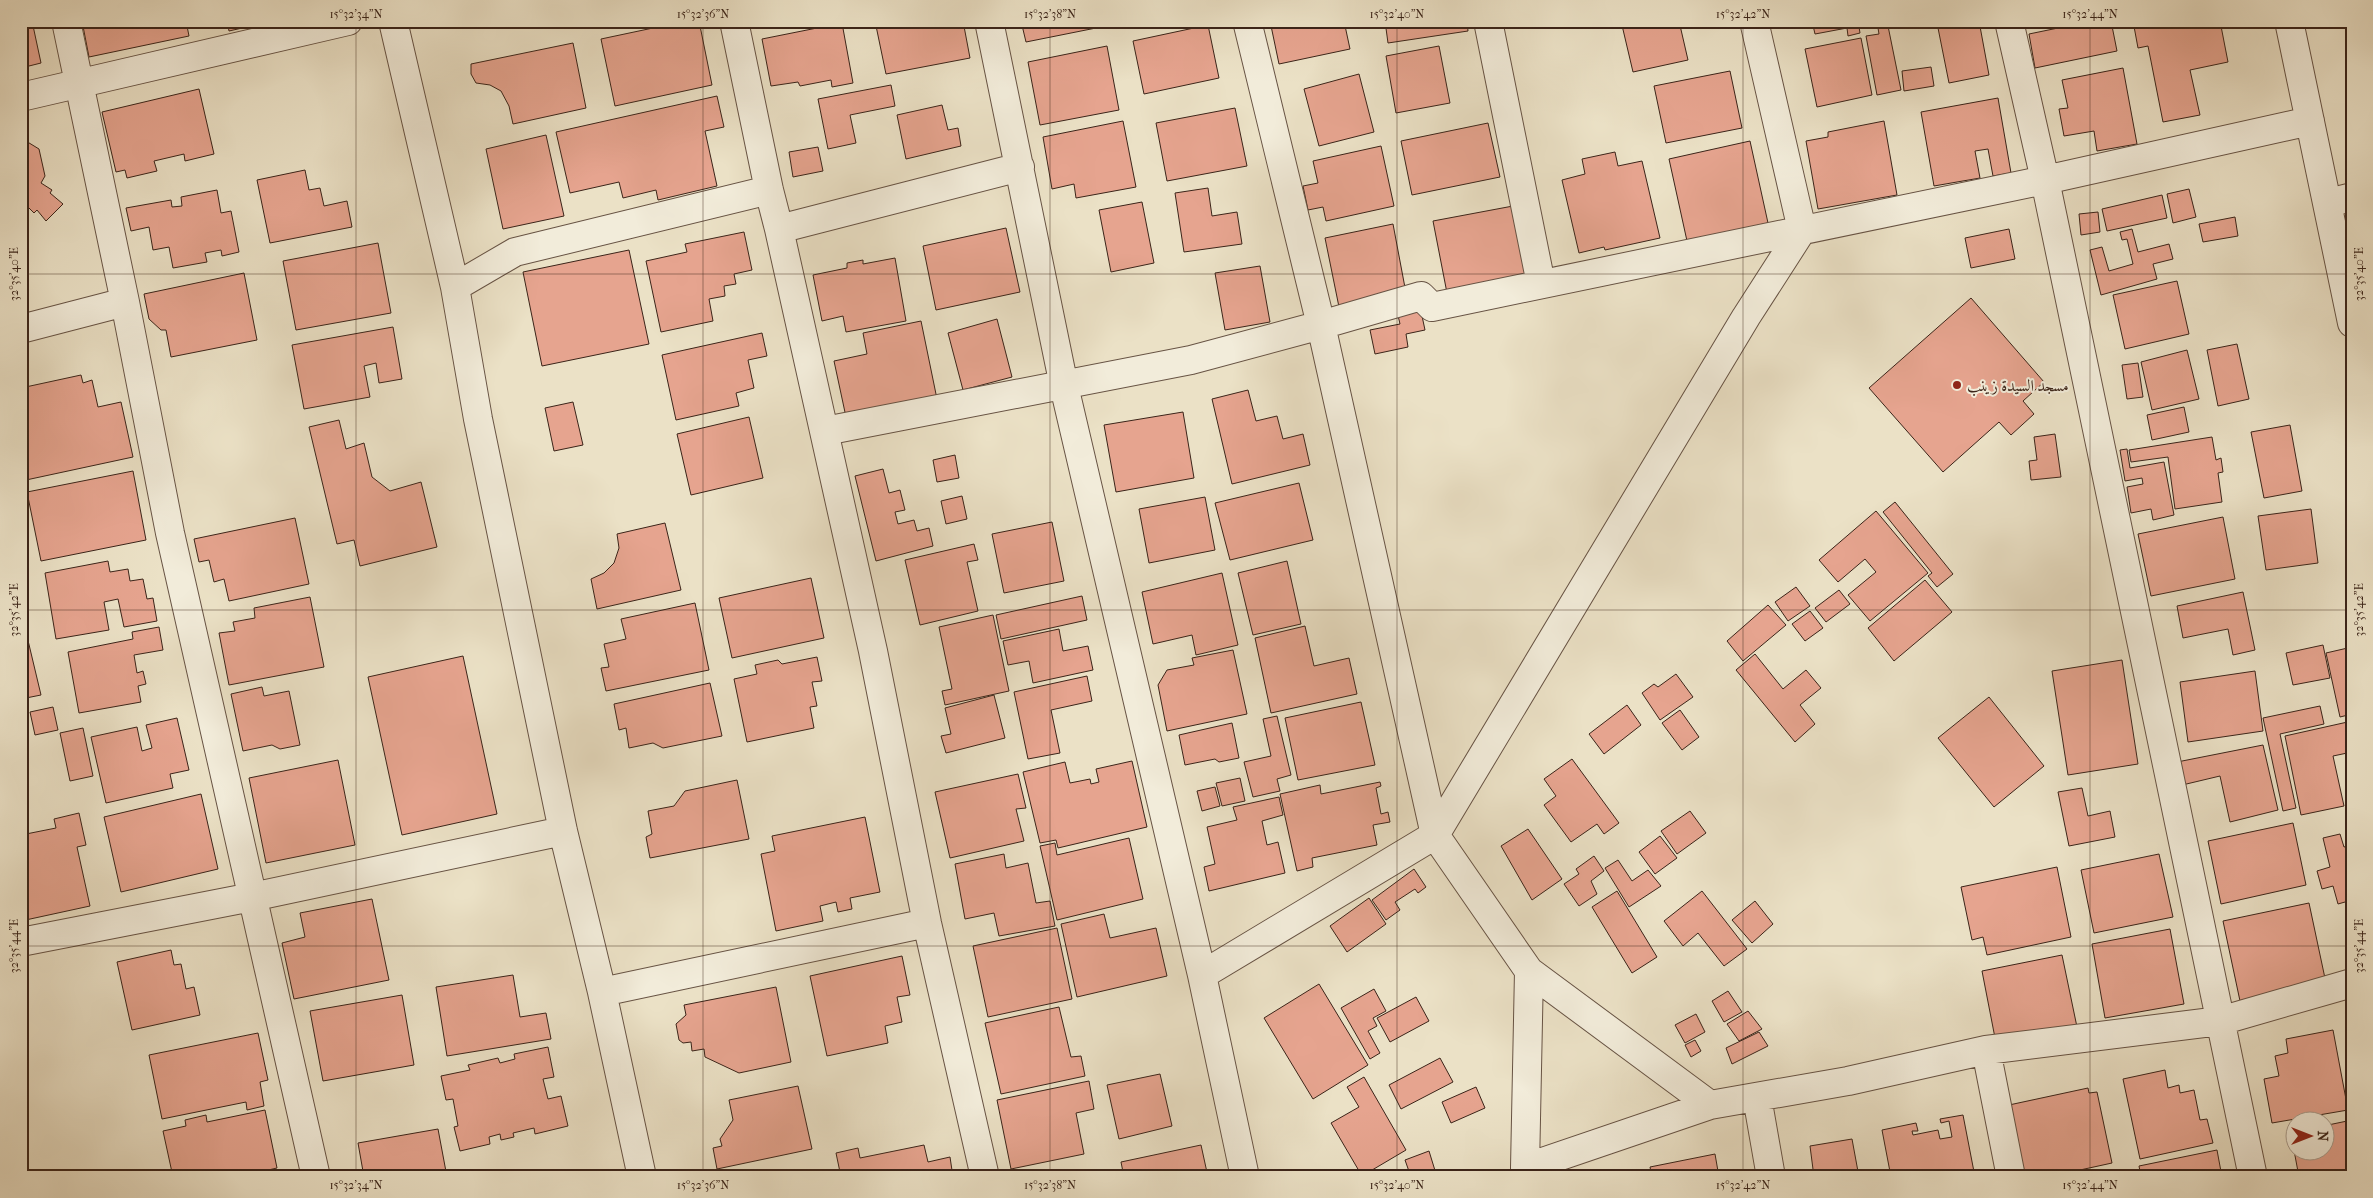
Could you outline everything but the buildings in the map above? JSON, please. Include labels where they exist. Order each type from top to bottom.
[{"type":"street","points":[[66,21],[125,302],[170,533],[316,1177]]},
{"type":"street","points":[[21,97],[348,21]]},
{"type":"street","points":[[393,21],[455,287],[478,418],[563,831],[602,992],[642,1177]]},
{"type":"street","points":[[734,21],[768,190],[779,229],[825,431],[873,652],[927,923],[984,1177]]},
{"type":"street","points":[[989,21],[1064,386],[1202,975],[1245,1177]]},
{"type":"street","points":[[1247,21],[1322,325],[1435,835],[1529,971],[1710,1105]]},
{"type":"street","points":[[1488,21],[1541,284]]},
{"type":"street","points":[[1202,975],[1435,835],[1746,317],[1802,230],[1754,21]]},
{"type":"street","points":[[2009,21],[2046,180],[2253,1177]]},
{"type":"street","points":[[2289,21],[2310,121],[2340,200],[2352,323]]},
{"type":"street","points":[[825,431],[1191,360],[1421,296],[1432,307],[2046,180],[2310,121]]},
{"type":"street","points":[[779,229],[1020,167]]},
{"type":"street","points":[[455,287],[515,252],[768,190]]},
{"type":"street","points":[[21,329],[125,302]]},
{"type":"street","points":[[21,942],[252,897],[563,831]]},
{"type":"street","points":[[602,992],[927,923]]},
{"type":"street","points":[[1529,971],[1526,1172],[1710,1105],[1848,1081],[1986,1050],[2220,1021],[2352,983]]},
{"type":"street","points":[[1986,1050],[2011,1177]]},
{"type":"street","points":[[1757,1097],[1771,1177]]},
{"type":"place","name":"مسجد السيدة زينب","points":[[1957,385]]}]
